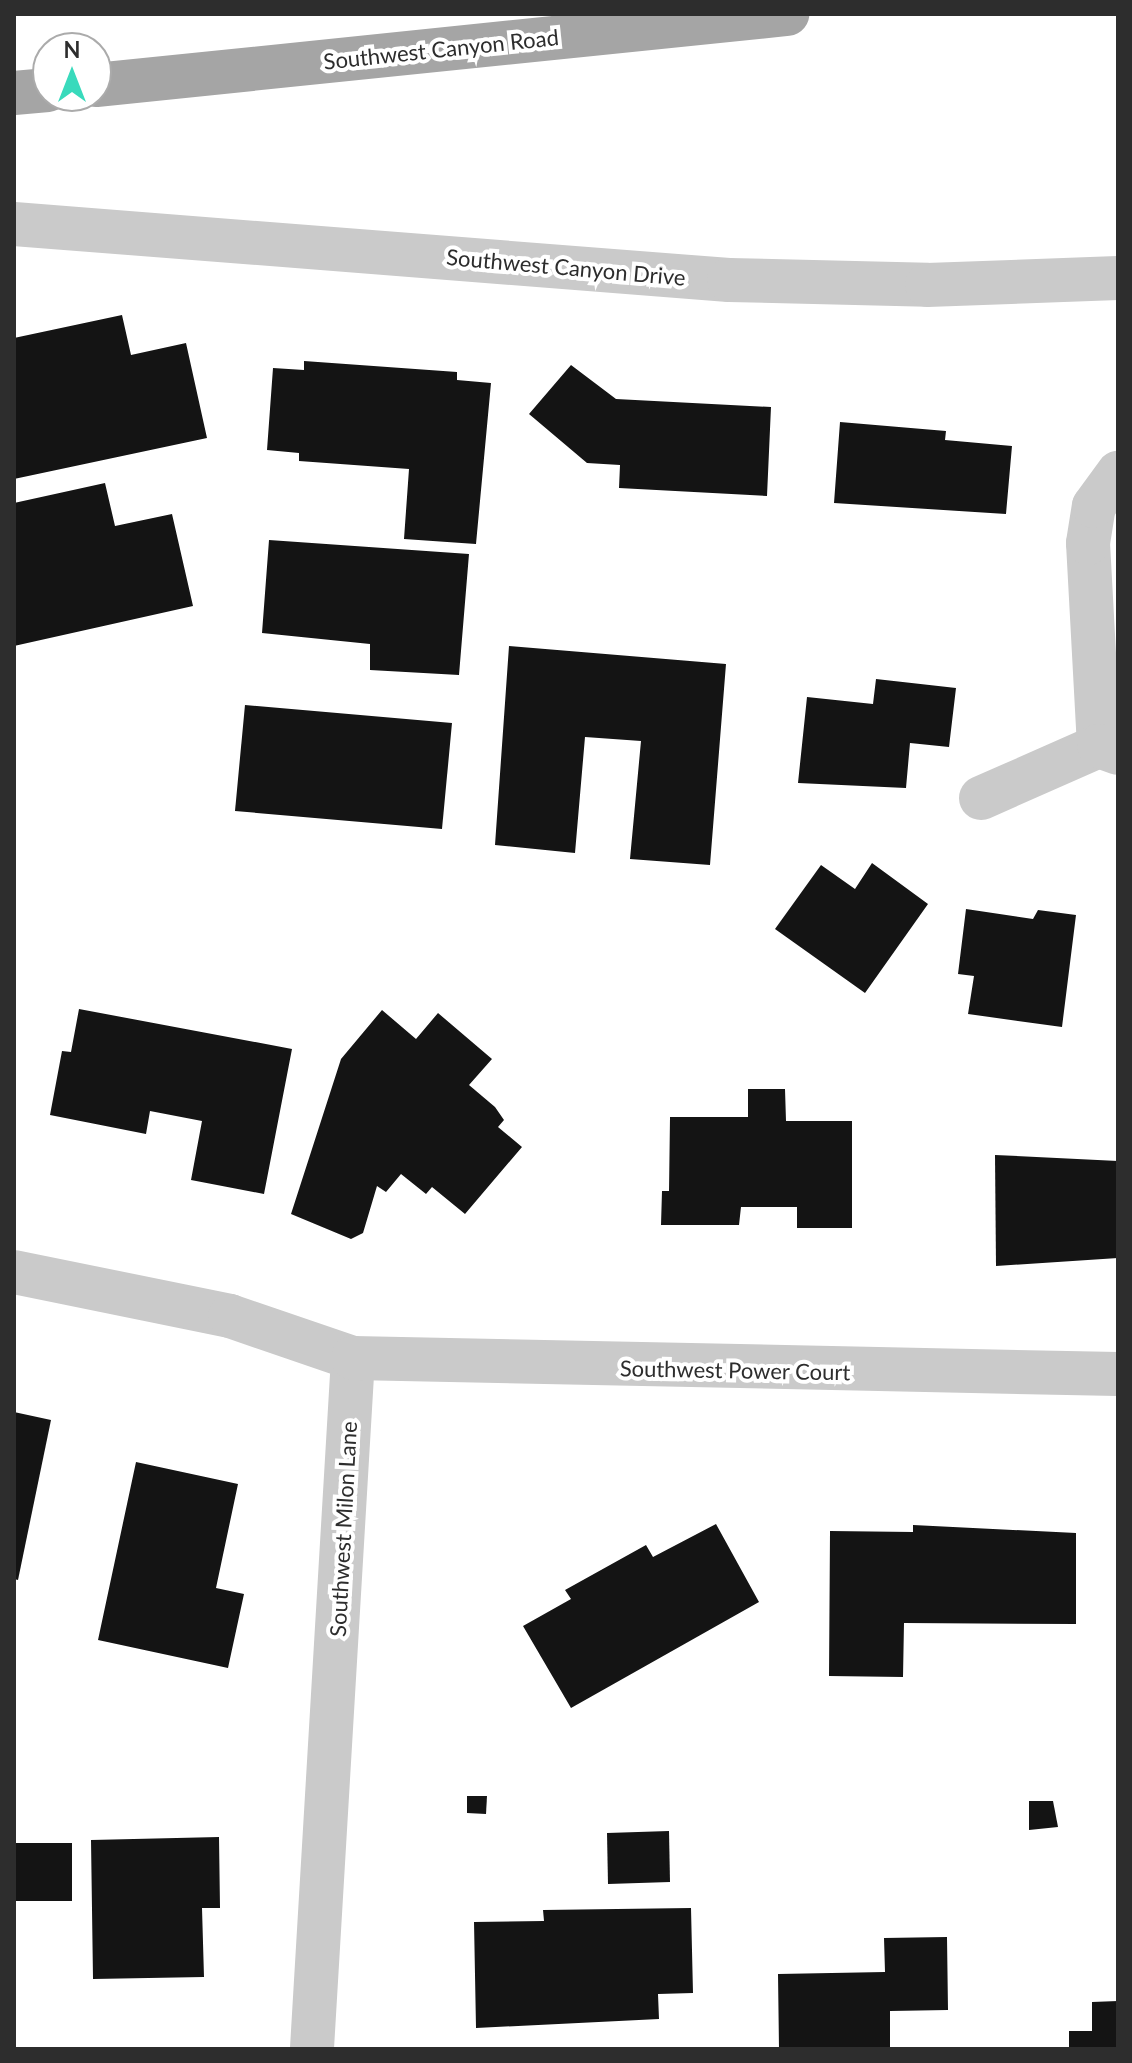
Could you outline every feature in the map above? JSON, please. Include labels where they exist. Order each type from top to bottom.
[{"type":"main road","name":"Southwest Canyon Road","points":[[112,83],[787,14]]},
{"type":"street","name":"Southwest Canyon Drive","points":[[14,224],[729,280],[927,285],[1118,278]]},
{"type":"street","points":[[981,798],[1108,749],[1088,543],[1094,506],[1118,473]]},
{"type":"street","points":[[14,1272],[230,1316],[353,1358]]},
{"type":"street","name":"Southwest Power Court","points":[[353,1358],[1118,1374]]},
{"type":"street","name":"Southwest Milon Lane","points":[[312,2049],[353,1358]]},
{"type":"building","points":[[122,315],[131,355],[186,343],[207,438],[14,479],[14,338]]},
{"type":"building","points":[[304,361],[457,372],[457,380],[491,383],[476,544],[404,539],[409,469],[299,461],[299,453],[267,450],[273,368],[304,370]]},
{"type":"building","points":[[571,365],[616,399],[771,407],[767,496],[619,488],[620,465],[587,463],[529,414]]},
{"type":"building","points":[[840,422],[946,431],[945,440],[1012,446],[1006,514],[834,503]]},
{"type":"building","points":[[105,483],[115,526],[172,514],[193,606],[14,646],[14,503]]},
{"type":"building","points":[[269,540],[469,554],[459,675],[370,670],[370,644],[262,633]]},
{"type":"building","points":[[509,646],[726,664],[710,865],[630,859],[641,741],[585,737],[575,853],[495,845]]},
{"type":"building","points":[[876,679],[956,688],[949,747],[910,743],[906,788],[798,783],[807,697],[873,704]]},
{"type":"building","points":[[245,705],[452,723],[442,829],[235,811]]},
{"type":"building","points":[[872,863],[928,904],[865,993],[775,929],[821,865],[855,889]]},
{"type":"building","points":[[966,909],[1033,919],[1038,910],[1076,915],[1062,1027],[968,1014],[974,976],[958,974]]},
{"type":"building","points":[[79,1009],[292,1049],[264,1194],[191,1180],[202,1121],[150,1111],[146,1134],[50,1115],[62,1051],[71,1052]]},
{"type":"building","points":[[382,1010],[416,1039],[438,1013],[492,1059],[469,1085],[495,1107],[504,1120],[498,1127],[522,1147],[465,1214],[432,1187],[426,1194],[401,1174],[386,1192],[377,1186],[363,1233],[351,1239],[291,1214],[341,1059]]},
{"type":"building","points":[[748,1089],[785,1089],[786,1121],[852,1121],[852,1228],[797,1228],[797,1207],[741,1207],[739,1225],[661,1225],[662,1191],[669,1191],[670,1117],[748,1117]]},
{"type":"building","points":[[995,1155],[1118,1161],[1118,1258],[996,1266]]},
{"type":"building","points":[[14,1412],[51,1420],[18,1580],[14,1579]]},
{"type":"building","points":[[136,1462],[238,1484],[216,1588],[244,1594],[228,1668],[98,1640]]},
{"type":"building","points":[[716,1524],[759,1602],[571,1708],[523,1626],[571,1599],[565,1590],[646,1545],[653,1557]]},
{"type":"building","points":[[913,1525],[1076,1533],[1076,1624],[904,1623],[903,1677],[829,1676],[830,1531],[913,1532]]},
{"type":"building","points":[[467,1796],[487,1796],[486,1814],[467,1813]]},
{"type":"building","points":[[1029,1801],[1053,1801],[1058,1827],[1029,1830]]},
{"type":"building","points":[[669,1831],[670,1882],[608,1884],[607,1833]]},
{"type":"building","points":[[219,1837],[220,1908],[202,1908],[204,1977],[93,1979],[91,1840]]},
{"type":"building","points":[[14,1843],[72,1843],[72,1901],[14,1901]]},
{"type":"building","points":[[691,1908],[693,1993],[658,1994],[659,2019],[476,2028],[474,1922],[544,1921],[543,1910]]},
{"type":"building","points":[[947,1937],[948,2010],[890,2011],[890,2049],[779,2049],[778,1974],[885,1972],[884,1938]]},
{"type":"building","points":[[1118,2001],[1118,2049],[1069,2049],[1069,2031],[1092,2031],[1092,2002]]}]
